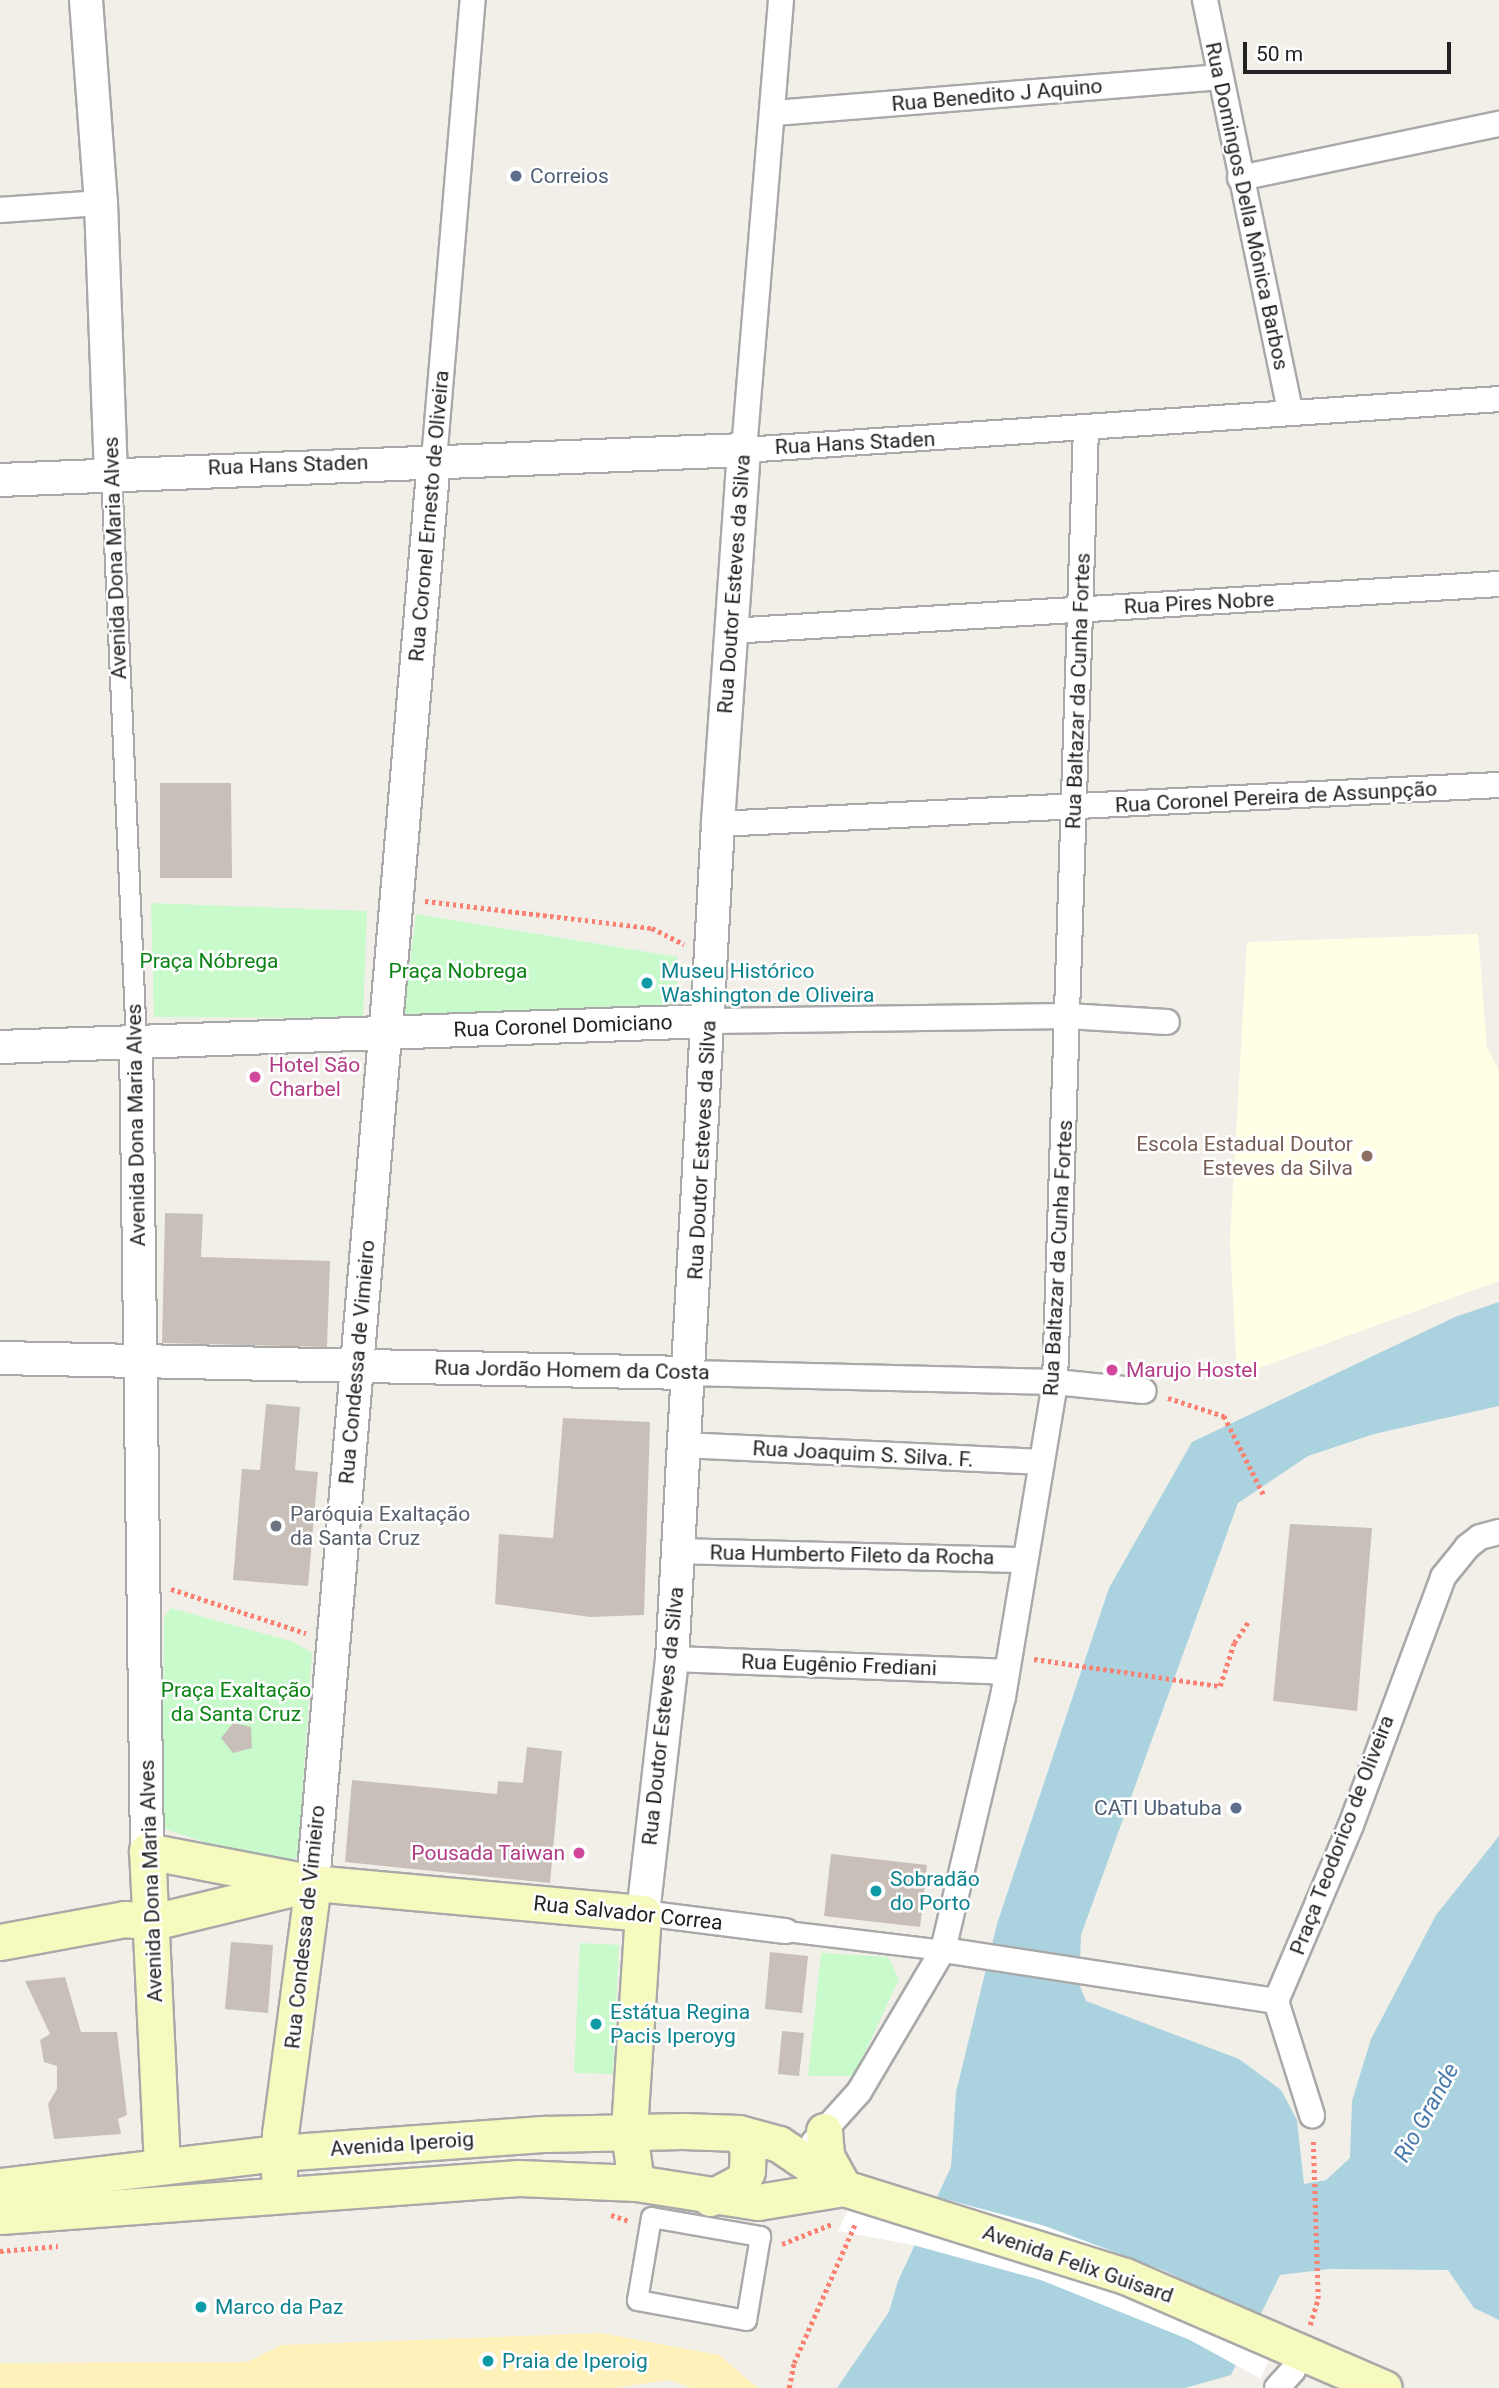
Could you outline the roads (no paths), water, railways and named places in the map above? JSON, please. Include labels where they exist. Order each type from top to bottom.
[{"type":"main road","name":"Rua Salvador Correa","points":[[147,1851],[313,1883],[643,1913]]},
{"type":"main road","name":"Avenida Dona Maria Alves","points":[[147,1851],[153,1922],[162,2166]]},
{"type":"main road","name":"Rua Salvador Correa","points":[[0,1942],[125,1919],[153,1922],[313,1883]]},
{"type":"main road","name":"Rua Condessa de Vimieiro","points":[[280,2193],[278,2153],[313,1883]]},
{"type":"main road","name":"Rua Doutor Esteves da Silva","points":[[636,2183],[629,2132],[643,1913]]},
{"type":"main road","points":[[824,2130],[826,2156],[860,2200]]},
{"type":"main road","name":"Avenida Iperoig","points":[[0,2186],[278,2153],[629,2132],[739,2133],[779,2144],[801,2156]]},
{"type":"main road","points":[[710,2198],[742,2181],[747,2171],[748,2148],[739,2133]]},
{"type":"main road","points":[[758,2202],[801,2156]]},
{"type":"main road","name":"Avenida Felix Guisard","points":[[801,2156],[860,2200]]},
{"type":"main road","name":"Avenida Iperoig","points":[[0,2216],[280,2193],[519,2178],[636,2183],[710,2198],[758,2202]]},
{"type":"main road","name":"Avenida Felix Guisard","points":[[758,2202],[860,2200],[1125,2276],[1384,2388]]},
{"type":"street","name":"Avenida Dona Maria Alves","points":[[86,0],[101,203],[136,1042],[147,1851]]},
{"type":"street","name":"Rua Coronel Ernesto de Oliveira","points":[[385,1033],[473,0]]},
{"type":"street","name":"Rua Doutor Esteves da Silva","points":[[643,1913],[672,1658],[730,631],[774,113],[781,0]]},
{"type":"street","name":"Rua Domingos Della Mônica Barbos","points":[[1205,0],[1290,411]]},
{"type":"street","name":"Rua Benedito J Aquino","points":[[774,113],[1219,77]]},
{"type":"street","points":[[1240,178],[1499,124]]},
{"type":"street","points":[[0,210],[101,203]]},
{"type":"street","name":"Rua Hans Staden","points":[[0,480],[111,472],[744,450],[1086,429],[1290,411],[1499,399]]},
{"type":"street","name":"Rua Baltazar da Cunha Fortes","points":[[801,2156],[859,2092],[952,1951],[1007,1664],[1042,1462],[1055,1382],[1086,429]]},
{"type":"street","name":"Rua Pires Nobre","points":[[730,631],[1499,584]]},
{"type":"street","name":"Rua Coronel Pereira de Assunpção","points":[[718,824],[1499,785]]},
{"type":"street","name":"Rua Coronel Domiciano","points":[[0,1047],[710,1021],[1067,1016],[1167,1022]]},
{"type":"street","name":"Rua Condessa de Vimieiro","points":[[313,1883],[385,1033]]},
{"type":"street","name":"Rua Jordão Homem da Costa","points":[[0,1358],[1055,1382],[1144,1391]]},
{"type":"street","name":"Rua Joaquim S. Silva. F.","points":[[684,1446],[1042,1462]]},
{"type":"street","name":"Praça Teodorico de Oliveira","points":[[1276,2001],[1350,1825],[1443,1577],[1467,1547],[1480,1537],[1499,1532]]},
{"type":"street","name":"Rua Humberto Fileto da Rocha","points":[[678,1551],[1025,1560]]},
{"type":"street","name":"Rua Eugênio Frediani","points":[[672,1658],[1007,1664]]},
{"type":"street","name":"Rua Salvador Correa","points":[[643,1913],[952,1951]]},
{"type":"street","points":[[952,1951],[1276,2001],[1312,2115]]},
{"type":"street","points":[[651,2217],[760,2236],[746,2320],[637,2300],[648,2237],[651,2217]]},
{"type":"street","points":[[1277,2388],[1293,2370],[1286,2346]]},
{"type":"water","name":"Rio Grande","points":[[1499,1302],[1499,1406],[1374,1434],[1308,1456],[1238,1503],[1081,1935],[1079,1984],[1086,2001],[1239,2059],[1281,2090],[1297,2120],[1304,2184],[1326,2180],[1350,2158],[1352,2101],[1371,2039],[1436,1915],[1499,1836],[1499,2320],[1474,2308],[1448,2270],[1329,2269],[1280,2275],[1231,2375],[1185,2388],[837,2388],[889,2312],[898,2281],[951,2167],[956,2092],[997,1924],[1109,1588],[1192,1442],[1455,1317]]},
{"type":"place","name":"Correios","points":[[516,176]]},
{"type":"place","name":"Museu Histórico Washington de Oliveira","points":[[647,983]]},
{"type":"place","name":"Hotel São Charbel","points":[[255,1077]]},
{"type":"place","name":"Escola Estadual Doutor Esteves da Silva","points":[[1367,1156]]},
{"type":"place","name":"Marujo Hostel","points":[[1112,1370]]},
{"type":"place","name":"Paróquia Exaltação da Santa Cruz","points":[[276,1526]]},
{"type":"place","name":"CATI Ubatuba","points":[[1236,1808]]},
{"type":"place","name":"Pousada Taiwan","points":[[579,1853]]},
{"type":"place","name":"Sobradão do Porto","points":[[876,1891]]},
{"type":"place","name":"Estátua Regina Pacis Iperoyg","points":[[596,2024]]},
{"type":"place","name":"Marco da Paz","points":[[201,2307]]},
{"type":"place","name":"Praia de Iperoig","points":[[488,2361]]},
{"type":"park label","name":"Praça Nóbrega","points":[[209,961]]},
{"type":"park label","name":"Praça Nobrega","points":[[458,971]]},
{"type":"park label","name":"Praça Exaltação da Santa Cruz","points":[[236,1702]]}]
